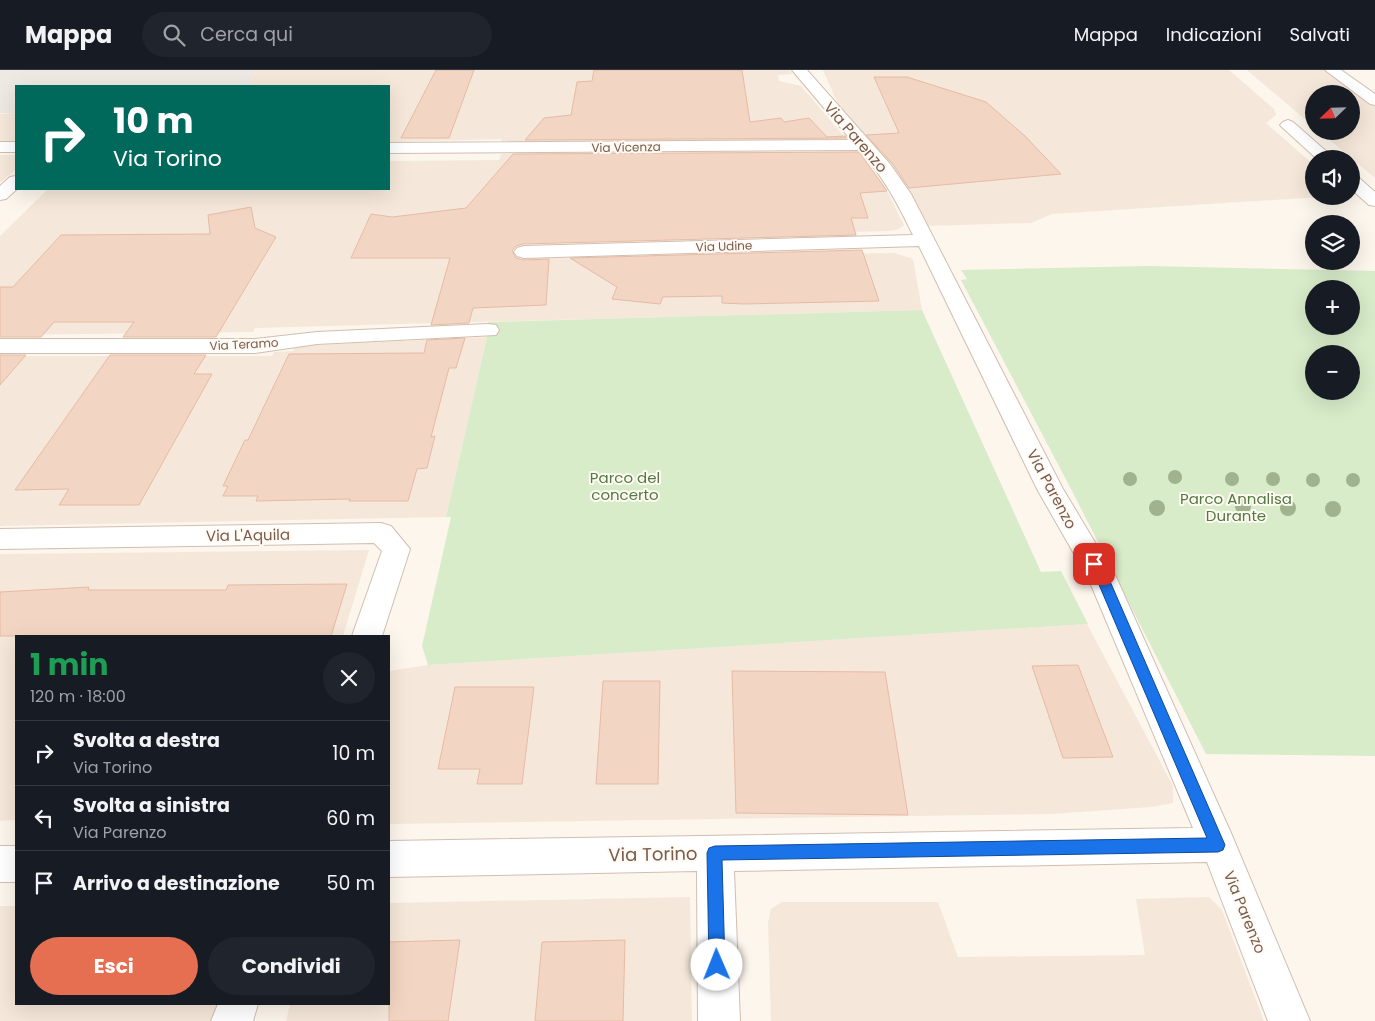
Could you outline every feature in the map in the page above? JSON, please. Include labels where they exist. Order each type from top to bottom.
[{"type":"street","name":"Via Parenzo","points":[[799,70],[884,168],[902,194],[1050,489],[1103,579],[1218,845],[1289,1021]]},
{"type":"street","points":[[1332,70],[1375,101]]},
{"type":"street","points":[[1348,82],[1375,81]]},
{"type":"street","points":[[1288,125],[1317,150]]},
{"type":"street","name":"Via Vicenza","points":[[390,148],[864,145]]},
{"type":"street","points":[[0,147],[15,147]]},
{"type":"street","points":[[0,195],[15,182]]},
{"type":"street","points":[[1360,188],[1375,201]]},
{"type":"street","name":"Via Udine","points":[[524,252],[924,240]]},
{"type":"street","name":"Via Teramo","points":[[0,346],[255,346],[317,338],[488,330]]},
{"type":"street","name":"Via L'Aquila","points":[[0,539],[381,534],[396,549],[367,635]]},
{"type":"street","name":"Via Torino","points":[[390,859],[1218,845]]},
{"type":"street","points":[[715,853],[718,1021]]},
{"type":"street","points":[[0,864],[15,864]]},
{"type":"street","points":[[232,1021],[238,1005]]},
{"type":"shaded area","points":[[0,70],[257,70],[249,85],[15,85],[15,113],[0,113]]},
{"type":"shaded area","points":[[257,70],[789,70],[793,74],[778,75],[779,81],[801,86],[848,141],[502,143],[501,139],[390,142],[390,85],[249,85]]},
{"type":"shaded area","points":[[823,70],[1229,70],[1274,109],[1276,115],[1266,123],[1305,157],[1305,198],[1052,214],[1031,223],[925,226],[840,109]]},
{"type":"shaded area","points":[[1247,70],[1329,70],[1349,85],[1305,85],[1305,119]]},
{"type":"shaded area","points":[[1360,93],[1375,104],[1375,178],[1360,165],[1360,150],[1342,150],[1330,140],[1360,140]]},
{"type":"shaded area","points":[[15,113],[15,143],[0,143],[0,114]]},
{"type":"shaded area","points":[[858,152],[882,181],[904,225],[899,229],[889,231],[528,241],[476,238],[518,259],[895,253],[913,259],[922,310],[255,328],[253,332],[0,335],[0,236],[47,190],[390,190],[390,161],[499,160],[501,154]]},
{"type":"shaded area","points":[[0,155],[15,155],[15,170],[0,183]]},
{"type":"shaded area","points":[[487,337],[446,517],[0,526],[0,356],[272,356],[274,352],[293,351],[295,346]]},
{"type":"shaded area","points":[[369,550],[343,635],[15,635],[15,820],[0,821],[0,554]]},
{"type":"shaded area","points":[[1087,624],[1173,786],[1173,803],[1152,807],[1051,814],[390,824],[390,671],[428,665]]},
{"type":"shaded area","points":[[690,897],[692,1021],[286,1021],[290,1005],[390,1005],[390,903]]},
{"type":"shaded area","points":[[1209,897],[1222,910],[1264,1021],[771,1021],[768,923],[771,909],[782,902],[938,902],[958,957],[1145,955],[1136,899]]},
{"type":"shaded area","points":[[0,906],[15,906],[15,1005],[218,1005],[213,1021],[0,1021]]},
{"type":"green space","name":"Parco Annalisa Durante","points":[[1148,266],[1375,271],[1375,756],[1206,754],[1072,491],[961,280],[967,279],[961,270]]},
{"type":"green space","name":"Parco del concerto","points":[[922,310],[1041,572],[1061,571],[1088,624],[428,665],[422,646],[451,517],[446,517],[487,337],[488,322]]},
{"type":"building","points":[[436,70],[474,70],[449,138],[401,138]]},
{"type":"building","points":[[594,70],[742,70],[750,122],[781,118],[784,122],[809,118],[827,137],[845,136],[847,138],[525,140],[544,118],[571,115],[577,82],[592,81]]},
{"type":"building","points":[[874,77],[907,77],[986,102],[1025,136],[1061,174],[909,188],[892,163],[866,135],[899,133]]},
{"type":"building","points":[[859,152],[887,191],[860,193],[868,218],[851,218],[856,235],[523,244],[516,246],[512,251],[516,258],[524,260],[549,259],[546,305],[473,308],[469,323],[431,325],[450,258],[351,258],[371,214],[392,217],[466,208],[513,154]]},
{"type":"building","points":[[251,207],[255,228],[276,237],[216,337],[123,337],[134,322],[54,322],[41,337],[0,337],[0,287],[13,287],[61,235],[210,234],[208,215]]},
{"type":"building","points":[[862,250],[879,301],[744,304],[722,303],[722,296],[663,297],[660,304],[612,299],[617,287],[570,258]]},
{"type":"building","points":[[465,338],[456,368],[449,368],[431,437],[435,436],[427,468],[417,469],[408,501],[349,501],[350,499],[256,501],[258,496],[223,496],[228,486],[223,486],[245,440],[248,440],[289,354],[424,353],[427,340]]},
{"type":"building","points":[[0,355],[26,355],[0,385]]},
{"type":"building","points":[[110,355],[206,355],[194,374],[212,374],[139,505],[59,505],[69,489],[15,490]]},
{"type":"building","points":[[347,584],[331,635],[0,636],[0,592],[89,587],[88,590],[226,590],[228,585]]},
{"type":"building","points":[[1078,665],[1113,757],[1063,758],[1032,666]]},
{"type":"building","points":[[732,671],[885,672],[908,815],[736,813]]},
{"type":"building","points":[[603,681],[660,681],[658,784],[596,784]]},
{"type":"building","points":[[455,687],[534,687],[522,784],[477,784],[480,769],[438,769]]},
{"type":"building","points":[[460,940],[448,1021],[389,1021],[390,942]]},
{"type":"building","points":[[625,940],[623,1021],[535,1021],[542,942]]},
{"type":"route","points":[[717,965],[715,853],[1218,845],[1103,579],[1094,564]]}]
